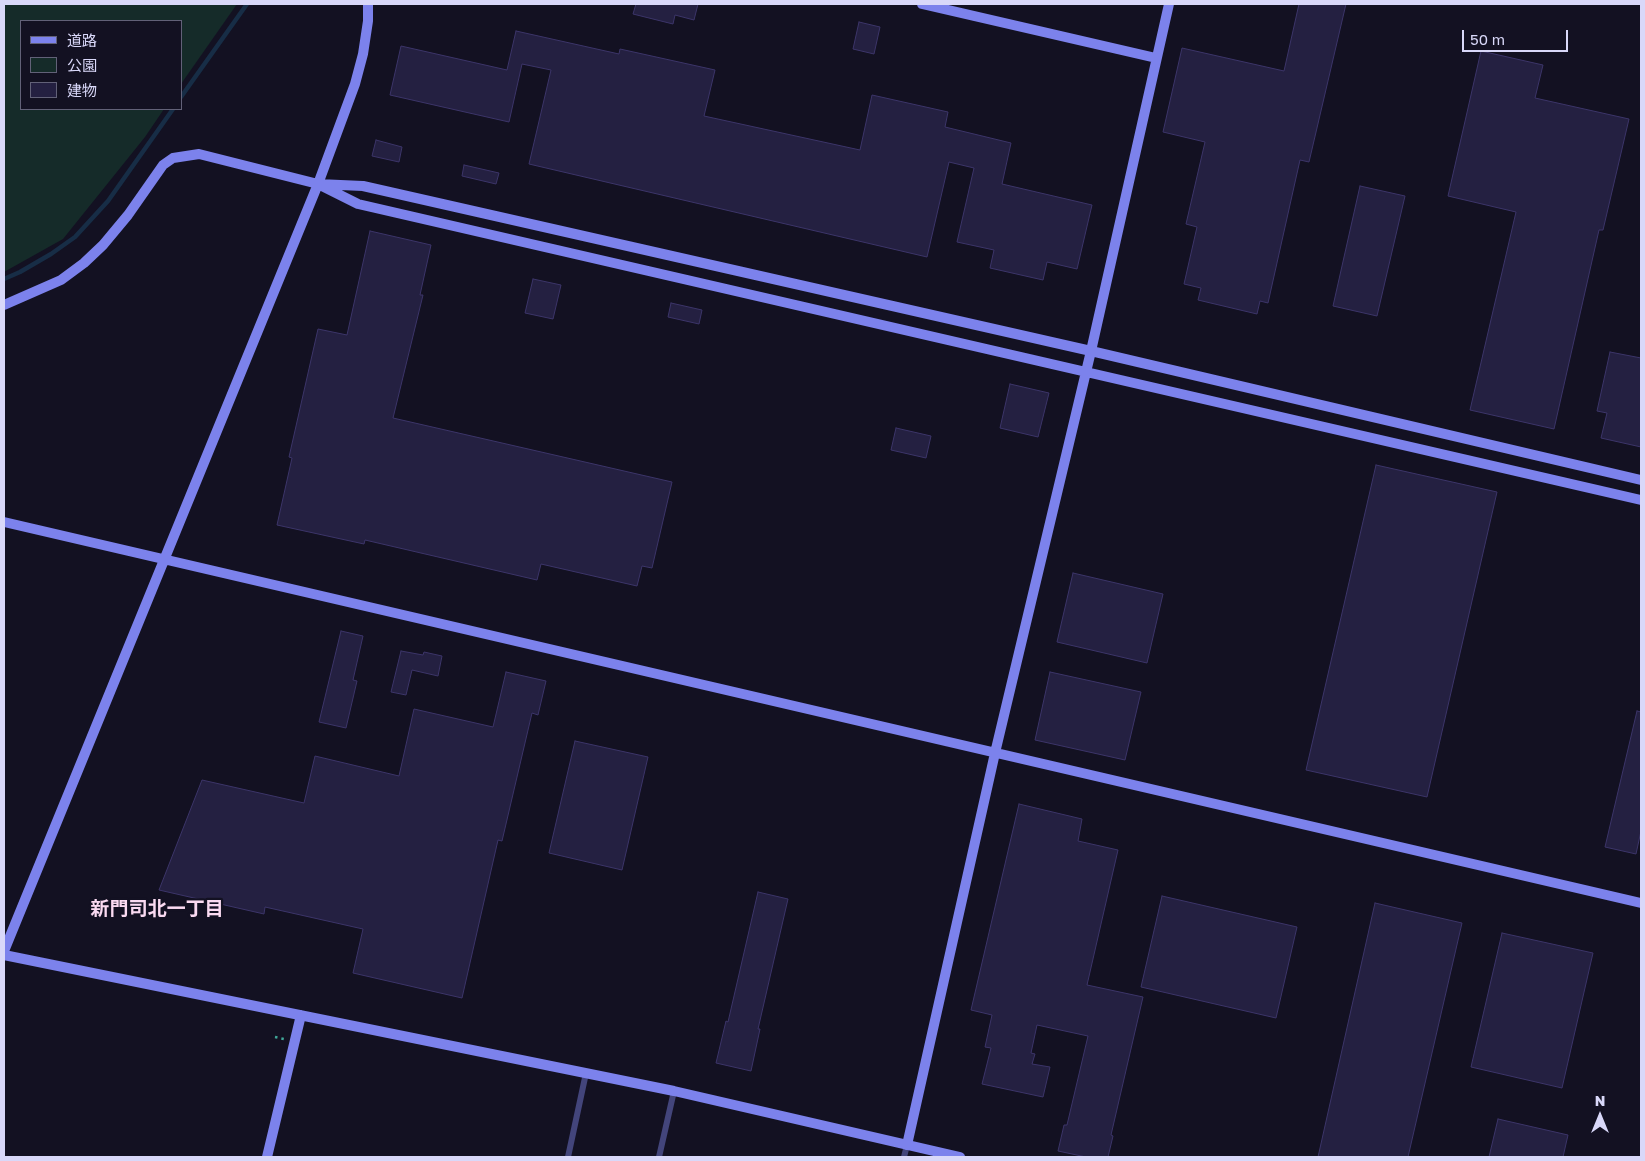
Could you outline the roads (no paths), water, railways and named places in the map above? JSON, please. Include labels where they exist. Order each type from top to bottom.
[{"type":"street","points":[[4,951],[318,184],[355,84],[363,54],[368,20],[368,4]]},
{"type":"street","points":[[922,4],[1156,58]]},
{"type":"street","points":[[907,1145],[995,753],[1086,372],[1169,4]]},
{"type":"street","points":[[4,305],[61,280],[84,263],[103,245],[128,215],[163,165],[173,158],[199,154],[318,184],[363,186],[1091,350],[1641,480]]},
{"type":"street","points":[[318,184],[358,204],[1641,500]]},
{"type":"street","points":[[4,522],[166,558],[1641,903]]},
{"type":"street","points":[[4,955],[674,1091],[960,1157]]},
{"type":"street","points":[[267,1157],[301,1015]]},
{"type":"lane","points":[[568,1157],[586,1073]]},
{"type":"lane","points":[[659,1157],[674,1091]]},
{"type":"lane","points":[[904,1157],[907,1145]]},
{"type":"waterway","points":[[182,96],[247,4]]},
{"type":"waterway","points":[[4,279],[51,254],[75,237],[108,201],[172,110]]},
{"type":"district","name":"新門司北一丁目","points":[[157,909]]}]
